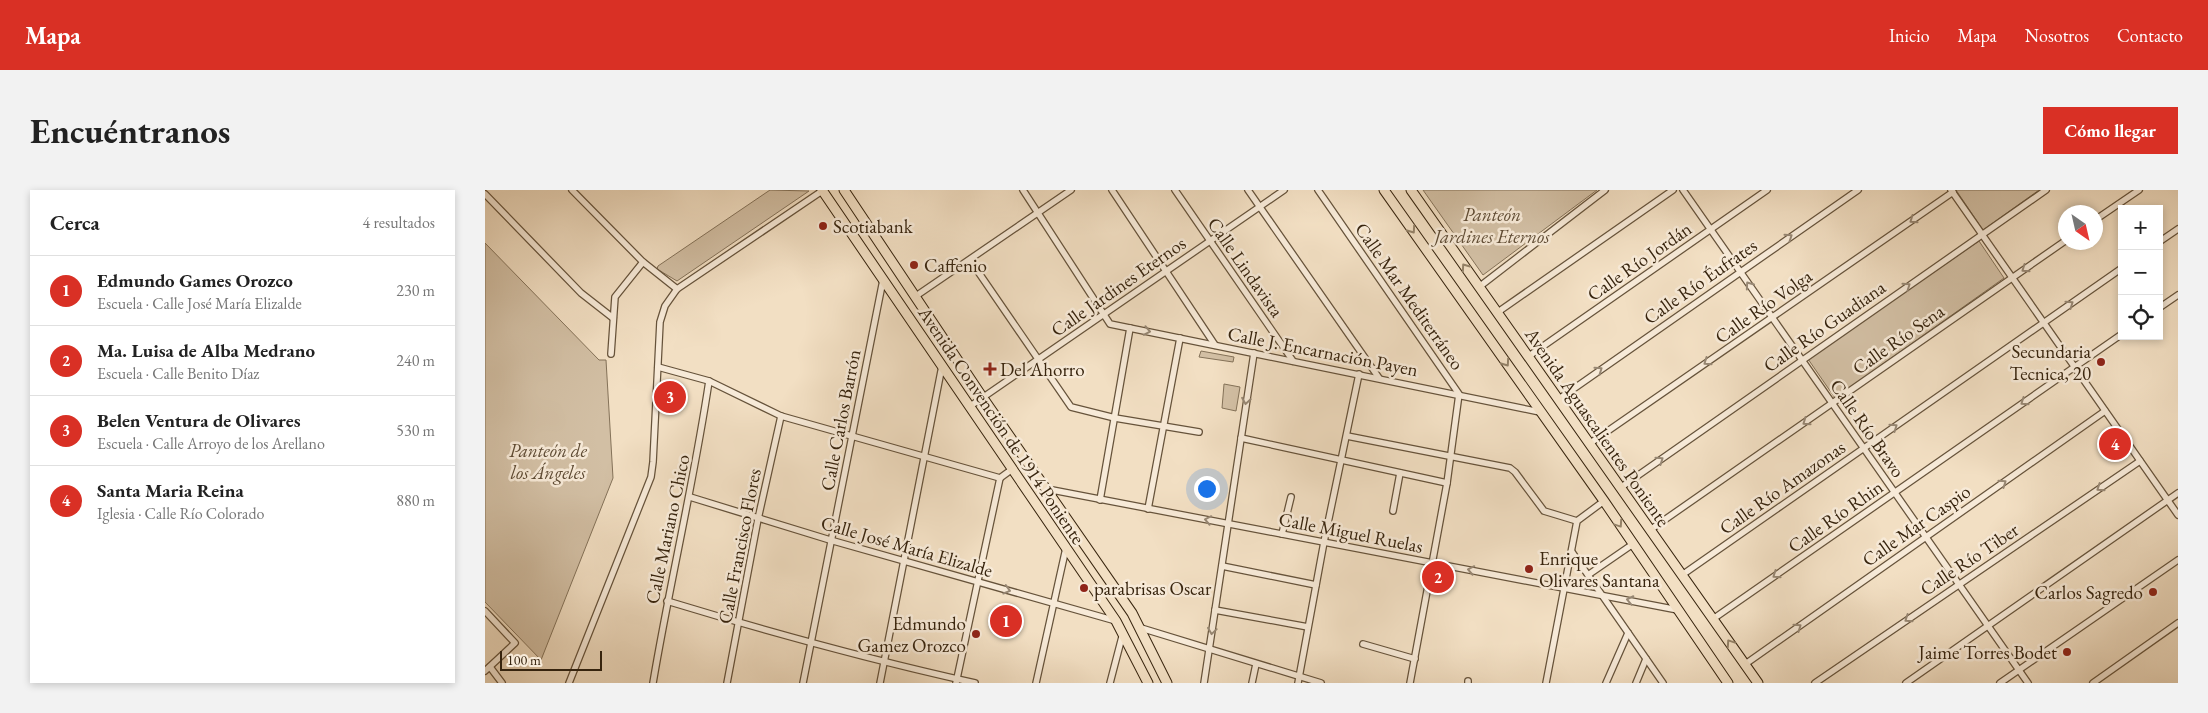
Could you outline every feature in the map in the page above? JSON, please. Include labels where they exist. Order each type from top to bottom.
[{"type":"main road","name":"Avenida Convención de 1914 Poniente","points":[[822,190],[1011,470],[1116,621],[1148,683]]},
{"type":"main road","name":"Avenida Convención de 1914 Poniente","points":[[844,190],[983,398],[1141,628],[1167,683]]},
{"type":"main road","name":"Avenida Aguascalientes Poniente","points":[[1384,190],[1604,502],[1678,610],[1724,682]]},
{"type":"main road","name":"Avenida Aguascalientes Poniente","points":[[1411,190],[1758,683]]},
{"type":"street","points":[[572,190],[643,262],[677,289]]},
{"type":"street","points":[[571,683],[651,477],[662,312],[677,289],[822,190]]},
{"type":"street","points":[[1023,190],[1104,315]]},
{"type":"street","points":[[916,296],[1071,190]]},
{"type":"street","points":[[1112,190],[1215,345]]},
{"type":"street","name":"Calle Lindavista","points":[[1175,190],[1293,361]]},
{"type":"street","points":[[1248,190],[1379,378]]},
{"type":"street","name":"Calle Jardines Eternos","points":[[969,407],[1284,190]]},
{"type":"street","name":"Calle Mar Mediterráneo","points":[[1319,190],[1459,394]]},
{"type":"street","points":[[1479,287],[1605,190]]},
{"type":"street","points":[[1498,312],[1673,190]]},
{"type":"street","name":"Calle Río Bravo","points":[[1683,190],[2028,683]]},
{"type":"street","name":"Calle Río Jordán","points":[[1529,356],[1767,190]]},
{"type":"street","name":"Calle Río Éufrates","points":[[1559,398],[1739,271],[1859,190]]},
{"type":"street","name":"Calle Río Guadiana","points":[[1620,488],[2046,190]]},
{"type":"street","points":[[2103,215],[2139,190]]},
{"type":"street","points":[[1952,191],[2178,515]]},
{"type":"street","name":"Calle Río Volga","points":[[1589,444],[1952,191]]},
{"type":"street","points":[[485,194],[581,293],[613,318]]},
{"type":"street","points":[[2163,239],[2178,229]]},
{"type":"street","name":"Calle Río Sena","points":[[1650,530],[2058,246]]},
{"type":"street","points":[[969,260],[1071,407],[1115,418],[1199,432]]},
{"type":"street","points":[[611,354],[615,297],[643,262]]},
{"type":"street","name":"Calle Río Amazonas","points":[[1682,575],[2118,271]]},
{"type":"street","name":"Calle Carlos Barrón","points":[[803,683],[883,280]]},
{"type":"street","points":[[2163,305],[2178,295]]},
{"type":"street","name":"Calle J. Encarnación Payen","points":[[1104,315],[1110,324],[1540,412]]},
{"type":"street","points":[[1100,500],[1130,328]]},
{"type":"street","name":"Calle Río Rhin","points":[[1713,619],[2118,337]]},
{"type":"street","points":[[1149,509],[1180,338]]},
{"type":"street","points":[[1204,683],[1254,353]]},
{"type":"street","points":[[881,683],[923,456],[942,366]]},
{"type":"street","points":[[658,367],[709,381],[781,416],[1000,478]]},
{"type":"street","points":[[1298,680],[1359,374]]},
{"type":"street","name":"Calle Mariano Chico","points":[[653,683],[667,601],[690,497],[709,381]]},
{"type":"street","points":[[1410,683],[1452,456],[1459,394]]},
{"type":"street","name":"Calle Mar Caspio","points":[[1744,665],[2105,411]]},
{"type":"street","name":"Calle Francisco Flores","points":[[727,683],[758,519],[781,416]]},
{"type":"street","points":[[1347,436],[1510,468],[1544,511],[1577,521]]},
{"type":"street","points":[[1241,438],[1447,483]]},
{"type":"street","name":"Calle Río Tiber","points":[[1815,683],[2140,461]]},
{"type":"street","points":[[957,681],[1000,478],[1011,470]]},
{"type":"street","points":[[1393,511],[1400,472]]},
{"type":"street","name":"Calle Miguel Ruelas","points":[[1047,489],[1678,610]]},
{"type":"street","points":[[1906,683],[2178,493]]},
{"type":"street","name":"Calle José María Elizalde","points":[[690,497],[830,540],[1116,621]]},
{"type":"street","points":[[1282,534],[1291,497]]},
{"type":"street","points":[[1546,683],[1577,521],[1604,502]]},
{"type":"street","points":[[1588,575],[1633,544]]},
{"type":"street","points":[[1036,683],[1066,548]]},
{"type":"street","points":[[1572,552],[1663,683]]},
{"type":"street","points":[[2000,683],[2178,560]]},
{"type":"street","points":[[1222,566],[1316,586]]},
{"type":"street","points":[[667,601],[739,623],[885,662],[957,681],[975,683]]},
{"type":"street","points":[[485,610],[515,643],[488,669],[502,683]]},
{"type":"street","points":[[1215,610],[1308,627]]},
{"type":"street","points":[[2093,683],[2178,623]]},
{"type":"street","points":[[1141,628],[1256,664],[1298,680],[1321,683]]},
{"type":"street","points":[[1110,683],[1123,633]]},
{"type":"street","points":[[1606,683],[1628,633]]},
{"type":"street","points":[[1363,644],[1415,659]]},
{"type":"street","points":[[1636,683],[1646,659]]},
{"type":"street","points":[[1252,683],[1256,664]]},
{"type":"green space","points":[[770,190],[809,191],[677,281],[657,269],[658,266]]},
{"type":"green space","name":"Panteón Jardines Eternos","points":[[1423,190],[1597,190],[1483,275]]},
{"type":"green space","points":[[1956,190],[2039,190],[1983,230]]},
{"type":"green space","points":[[1979,241],[2004,278],[1835,398],[1808,359]]},
{"type":"green space","name":"Panteón de los Ángeles","points":[[485,243],[599,360],[606,360],[613,478],[541,660],[485,602]]},
{"type":"green space","points":[[1201,351],[1234,357],[1233,362],[1199,357]]},
{"type":"green space","points":[[1224,384],[1240,387],[1236,411],[1222,408]]},
{"type":"place","name":"Scotiabank","points":[[823,226]]},
{"type":"place","name":"Caffenio","points":[[914,265]]},
{"type":"place","name":"Secundaria Tecnica, 20","points":[[2101,362]]},
{"type":"place","name":"Del Ahorro","points":[[990,369]]},
{"type":"place","name":"Belen Ventura de Olivares","points":[[670,397]]},
{"type":"place","name":"Santa Maria Reina","points":[[2115,444]]},
{"type":"place","name":"Enrique Olivares Santana","points":[[1529,569]]},
{"type":"place","name":"Ma. Luisa de Alba Medrano","points":[[1438,577]]},
{"type":"place","name":"parabrisas Oscar","points":[[1084,588]]},
{"type":"place","name":"Carlos Sagredo","points":[[2153,592]]},
{"type":"place","name":"Edmundo Games Orozco","points":[[1006,621]]},
{"type":"place","name":"Edmundo Gamez Orozco","points":[[976,634]]},
{"type":"place","name":"Jaime Torres Bodet","points":[[2067,652]]}]
